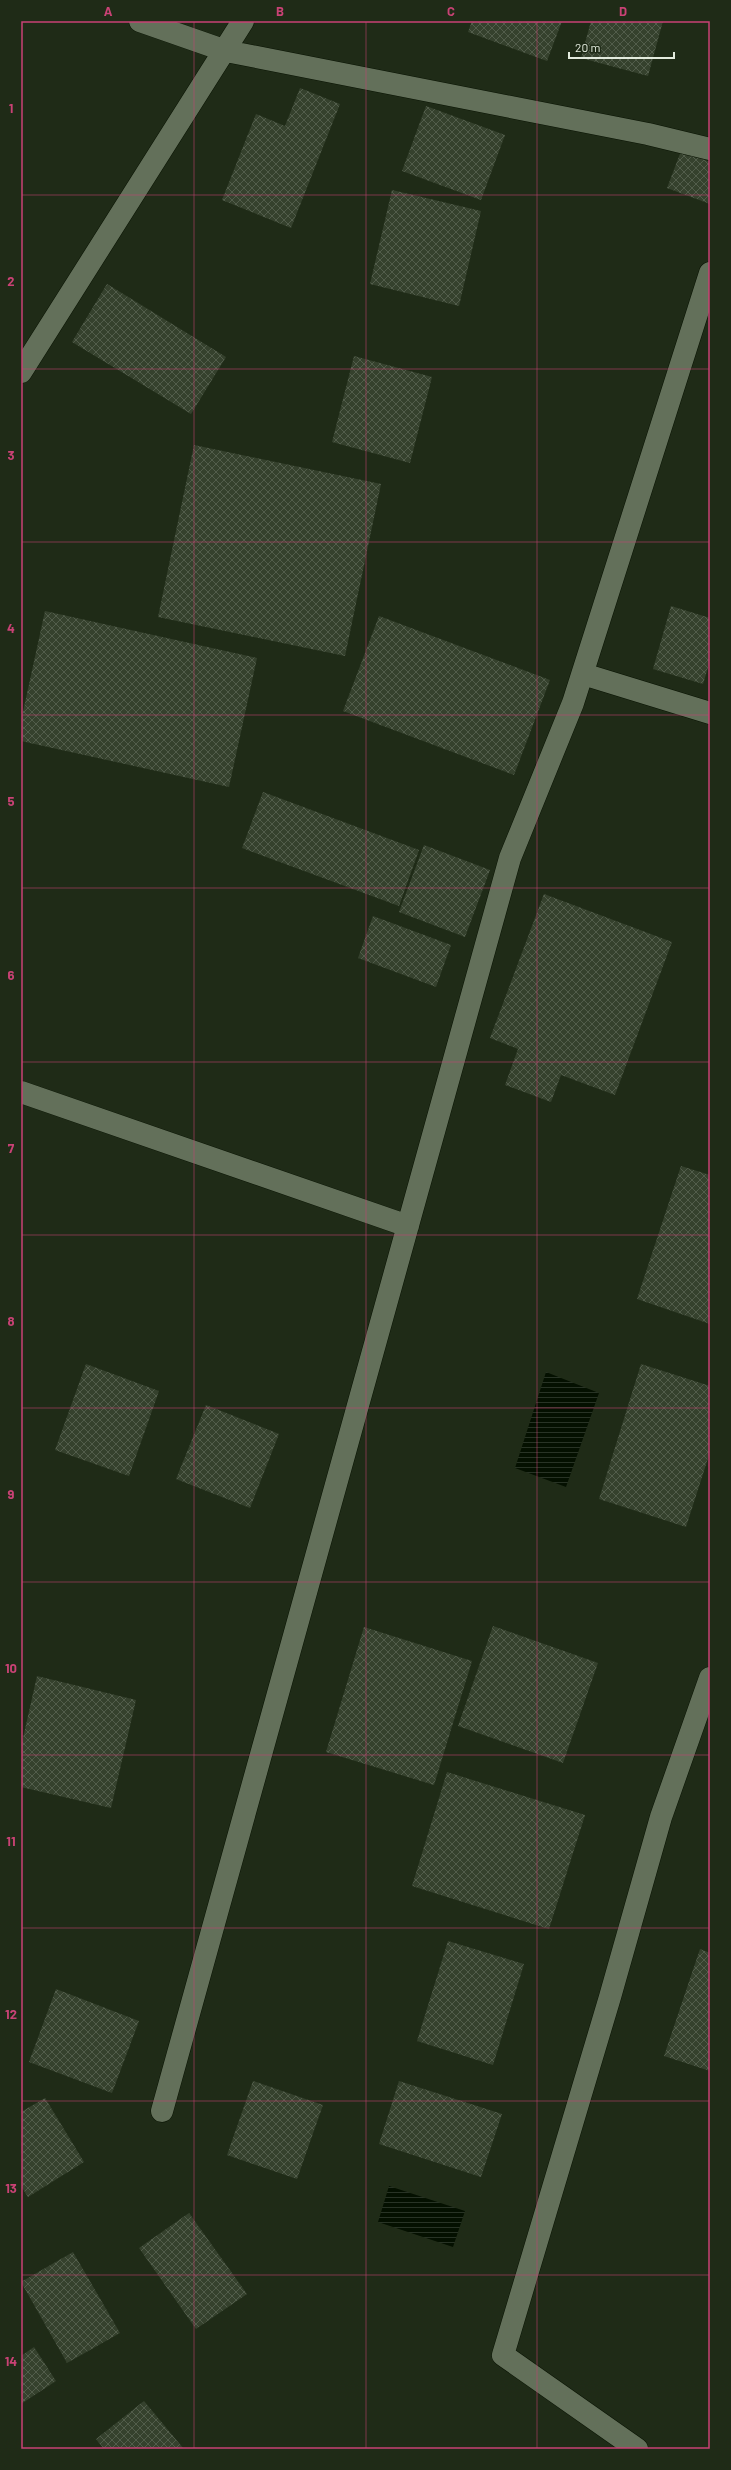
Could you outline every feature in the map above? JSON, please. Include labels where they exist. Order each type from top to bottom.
[{"type":"street","points":[[140,21],[226,50],[648,134],[710,150]]},
{"type":"street","points":[[21,372],[243,21]]},
{"type":"street","points":[[162,2111],[510,858],[573,703],[583,674],[710,273]]},
{"type":"street","points":[[583,674],[710,713]]},
{"type":"street","points":[[21,1092],[408,1226]]},
{"type":"street","points":[[637,2449],[503,2355],[610,1997],[661,1817],[710,1678]]},
{"type":"shaded area","points":[[546,1372],[599,1393],[566,1487],[515,1468]]},
{"type":"shaded area","points":[[389,2186],[465,2211],[453,2247],[378,2222]]},
{"type":"building","points":[[472,21],[562,21],[547,61],[468,32]]},
{"type":"building","points":[[591,21],[663,21],[648,76],[581,58]]},
{"type":"building","points":[[300,88],[340,104],[291,228],[222,200],[256,114],[285,126]]},
{"type":"building","points":[[426,106],[505,135],[481,200],[402,171]]},
{"type":"building","points":[[681,151],[710,162],[710,204],[667,188]]},
{"type":"building","points":[[392,190],[481,211],[459,306],[370,284]]},
{"type":"building","points":[[107,284],[226,357],[191,414],[72,342]]},
{"type":"building","points":[[354,356],[432,377],[410,463],[332,442]]},
{"type":"building","points":[[194,445],[381,484],[345,656],[158,617]]},
{"type":"building","points":[[671,606],[710,618],[710,661],[703,684],[653,669]]},
{"type":"building","points":[[45,611],[257,658],[229,787],[21,741],[21,721]]},
{"type":"building","points":[[379,616],[550,680],[514,775],[343,711]]},
{"type":"building","points":[[263,792],[419,850],[399,906],[242,848]]},
{"type":"building","points":[[424,845],[490,870],[465,937],[399,912]]},
{"type":"building","points":[[544,894],[672,942],[615,1095],[561,1075],[551,1102],[505,1085],[518,1049],[490,1038]]},
{"type":"building","points":[[373,916],[451,945],[436,987],[358,958]]},
{"type":"building","points":[[681,1166],[710,1175],[710,1324],[637,1299]]},
{"type":"building","points":[[86,1364],[159,1391],[129,1476],[55,1450]]},
{"type":"building","points":[[641,1364],[710,1386],[710,1452],[686,1527],[599,1499]]},
{"type":"building","points":[[206,1405],[279,1434],[250,1508],[176,1479]]},
{"type":"building","points":[[493,1626],[598,1663],[563,1763],[458,1726]]},
{"type":"building","points":[[364,1627],[472,1661],[434,1785],[326,1752]]},
{"type":"building","points":[[37,1676],[136,1700],[111,1808],[21,1787],[21,1747]]},
{"type":"building","points":[[447,1772],[585,1815],[549,1929],[412,1886]]},
{"type":"building","points":[[448,1941],[524,1964],[493,2065],[417,2041]]},
{"type":"building","points":[[700,1949],[710,1953],[710,2071],[664,2056]]},
{"type":"building","points":[[56,1989],[139,2021],[112,2093],[29,2062]]},
{"type":"building","points":[[253,2081],[323,2105],[297,2179],[227,2155]]},
{"type":"building","points":[[399,2081],[502,2114],[481,2177],[379,2144]]},
{"type":"building","points":[[45,2098],[84,2162],[28,2197],[21,2186],[21,2112]]},
{"type":"building","points":[[189,2213],[247,2294],[196,2329],[139,2248]]},
{"type":"building","points":[[73,2252],[120,2333],[67,2363],[21,2282]]},
{"type":"building","points":[[34,2347],[56,2381],[21,2404],[21,2356]]},
{"type":"building","points":[[144,2401],[183,2448],[104,2449],[96,2439]]}]
